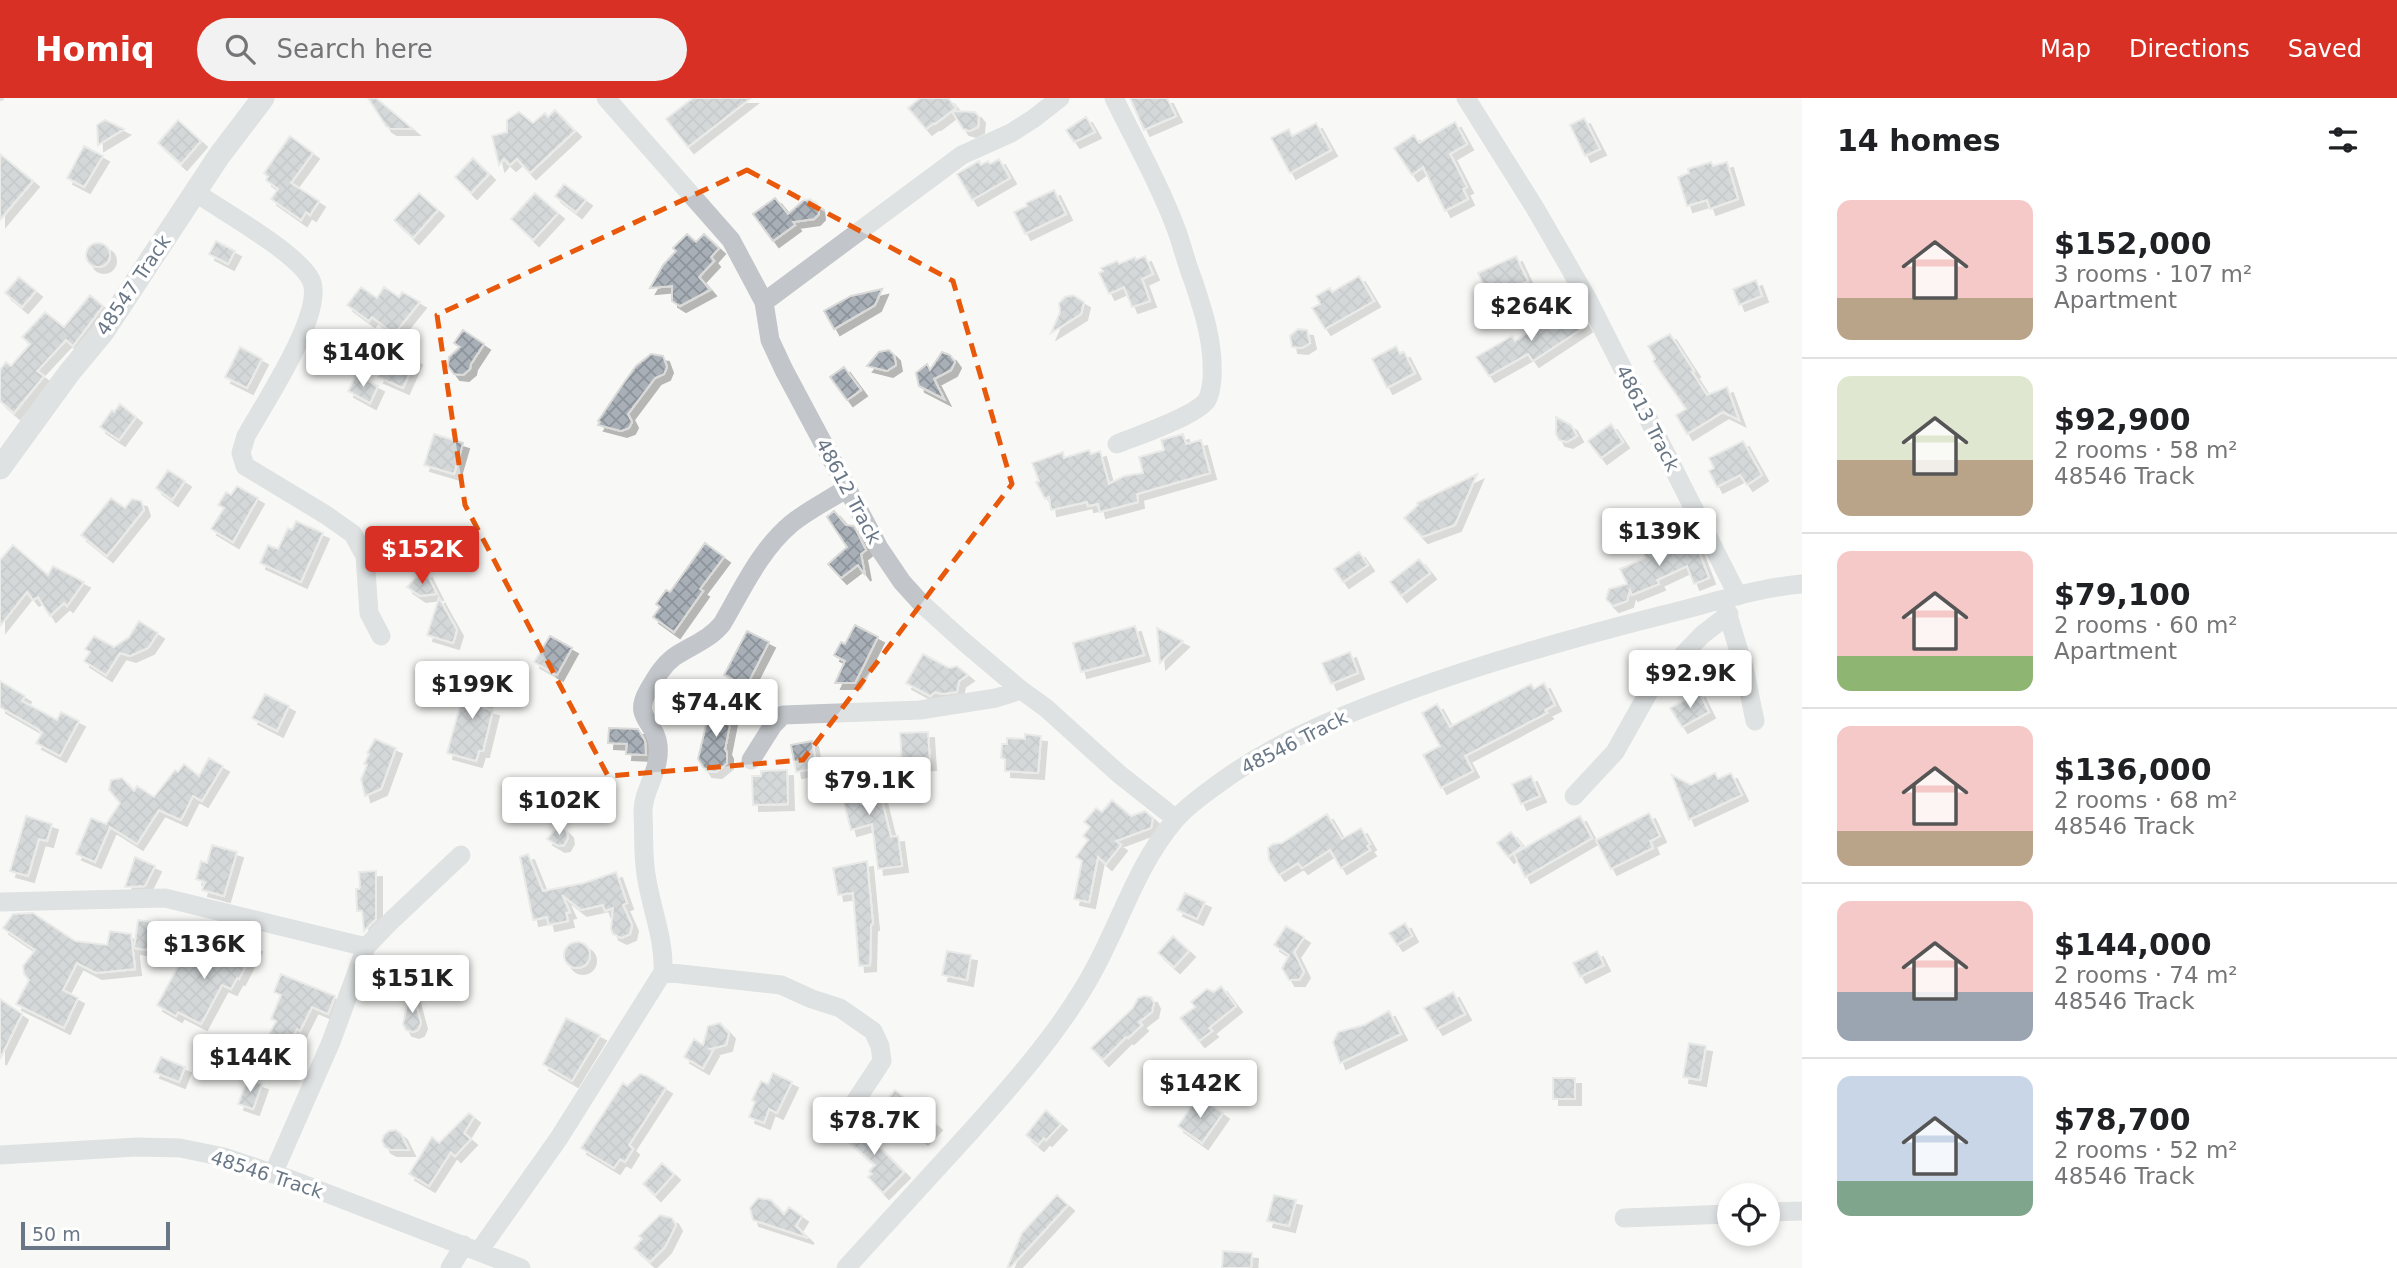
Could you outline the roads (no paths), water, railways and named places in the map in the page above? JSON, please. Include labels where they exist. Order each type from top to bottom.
[{"type":"street","name":"48547 Track","points":[[0,468],[69,373],[103,332],[219,156],[263,98]]},
{"type":"street","name":"48612 Track","points":[[606,98],[731,240],[764,302],[769,340],[783,370],[893,571],[921,603],[1021,691],[1046,708],[1119,774],[1176,819]]},
{"type":"street","points":[[764,302],[962,155],[1011,133],[1033,120],[1060,98]]},
{"type":"street","points":[[1114,98],[1147,163],[1178,234],[1203,307],[1213,360],[1210,395],[1206,402],[1196,410],[1117,444]]},
{"type":"street","name":"48613 Track","points":[[1466,98],[1587,298],[1730,604],[1755,721]]},
{"type":"street","points":[[195,192],[291,256],[310,278],[314,298],[306,327],[246,436],[242,446],[242,460],[251,471],[353,534],[365,556],[369,613],[382,636]]},
{"type":"street","points":[[450,1268],[472,1248],[559,1138],[663,972],[662,947],[645,867],[644,799],[656,773],[658,745],[656,735],[643,716],[642,704],[646,694],[662,668],[673,658],[714,634],[764,555],[784,531],[800,517],[847,488]]},
{"type":"street","name":"48546 Track","points":[[846,1268],[1026,1069],[1084,987],[1144,868],[1176,819],[1234,772],[1274,748],[1351,712],[1465,670],[1528,650],[1730,604],[1776,587],[1802,584]]},
{"type":"street","points":[[1574,796],[1615,752],[1651,688],[1730,604]]},
{"type":"street","points":[[751,760],[773,725],[783,715],[920,710],[996,698],[1021,691]]},
{"type":"street","points":[[273,1174],[331,1042],[366,947],[461,855]]},
{"type":"street","points":[[0,902],[165,898],[366,947]]},
{"type":"street","points":[[663,972],[781,985],[840,1008],[862,1022],[878,1039],[882,1061],[855,1102]]},
{"type":"street","name":"48546 Track","points":[[0,1155],[137,1147],[180,1148],[224,1157],[521,1268]]},
{"type":"street","points":[[1780,1212],[1802,1211]]},
{"type":"street","points":[[1623,1218],[1717,1214]]}]
